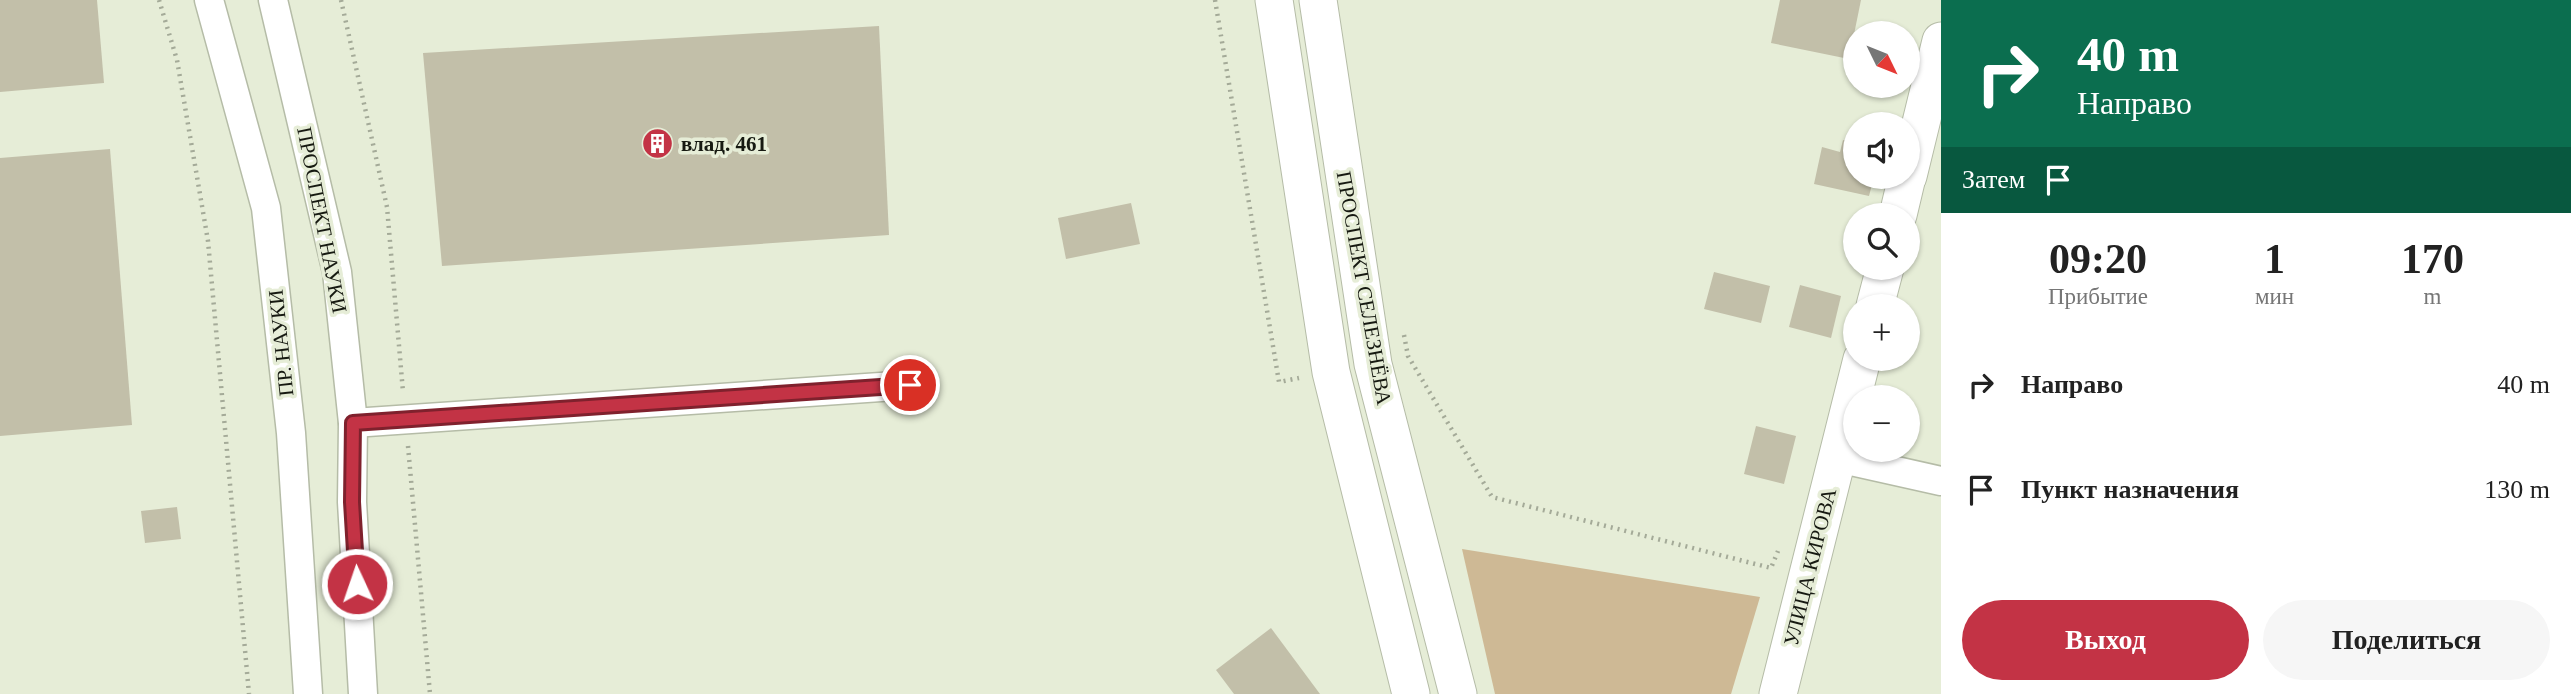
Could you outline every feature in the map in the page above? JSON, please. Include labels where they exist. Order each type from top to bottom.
[{"type":"main road","name":"ПРОСПЕКТ СЕЛЕЗНЁВА","points":[[1273,0],[1331,372],[1411,694]]},
{"type":"main road","name":"ПРОСПЕКТ СЕЛЕЗНЁВА","points":[[1318,0],[1458,694]]},
{"type":"main road","points":[[1920,124],[1941,41]]},
{"type":"main road","name":"УЛИЦА КИРОВА","points":[[1778,694],[1859,371]]},
{"type":"street","name":"ПР. НАУКИ","points":[[209,0],[266,208],[291,433],[308,694]]},
{"type":"street","name":"ПРОСПЕКТ НАУКИ","points":[[273,0],[337,272],[353,423],[352,502],[363,694]]},
{"type":"street","points":[[353,423],[910,385]]},
{"type":"street","points":[[1838,458],[1941,481]]},
{"type":"path","points":[[159,0],[177,60],[208,241],[249,694]]},
{"type":"path","points":[[341,0],[387,207],[430,694]]},
{"type":"path","points":[[1215,0],[1279,382],[1331,372]]},
{"type":"path","points":[[1403,329],[1390,360],[1492,496],[1771,568],[1781,544]]},
{"type":"shaded area","points":[[1462,549],[1760,597],[1731,694],[1495,694]]},
{"type":"building","points":[[0,0],[97,0],[104,83],[0,92]]},
{"type":"building","points":[[1780,0],[1861,0],[1857,21],[1843,21],[1843,58],[1771,43]]},
{"type":"building","name":"влад. 461","points":[[879,26],[889,235],[442,266],[423,53]]},
{"type":"building","points":[[1843,140],[1843,189],[1871,189],[1869,196],[1814,184],[1822,147],[1840,152]]},
{"type":"building","points":[[110,149],[132,425],[0,436],[0,158]]},
{"type":"building","points":[[1131,203],[1140,244],[1066,259],[1058,218]]},
{"type":"building","points":[[1714,272],[1770,286],[1761,323],[1704,309]]},
{"type":"building","points":[[1800,285],[1841,296],[1831,338],[1789,327]]},
{"type":"building","points":[[1756,426],[1796,436],[1784,484],[1744,474]]},
{"type":"building","points":[[177,507],[181,539],[145,543],[141,511]]},
{"type":"building","points":[[1271,628],[1320,694],[1234,694],[1216,670]]},
{"type":"place","name":"влад. 461","points":[[658,144]]},
{"type":"route","points":[[357,584],[352,502],[353,423],[910,385]]}]
